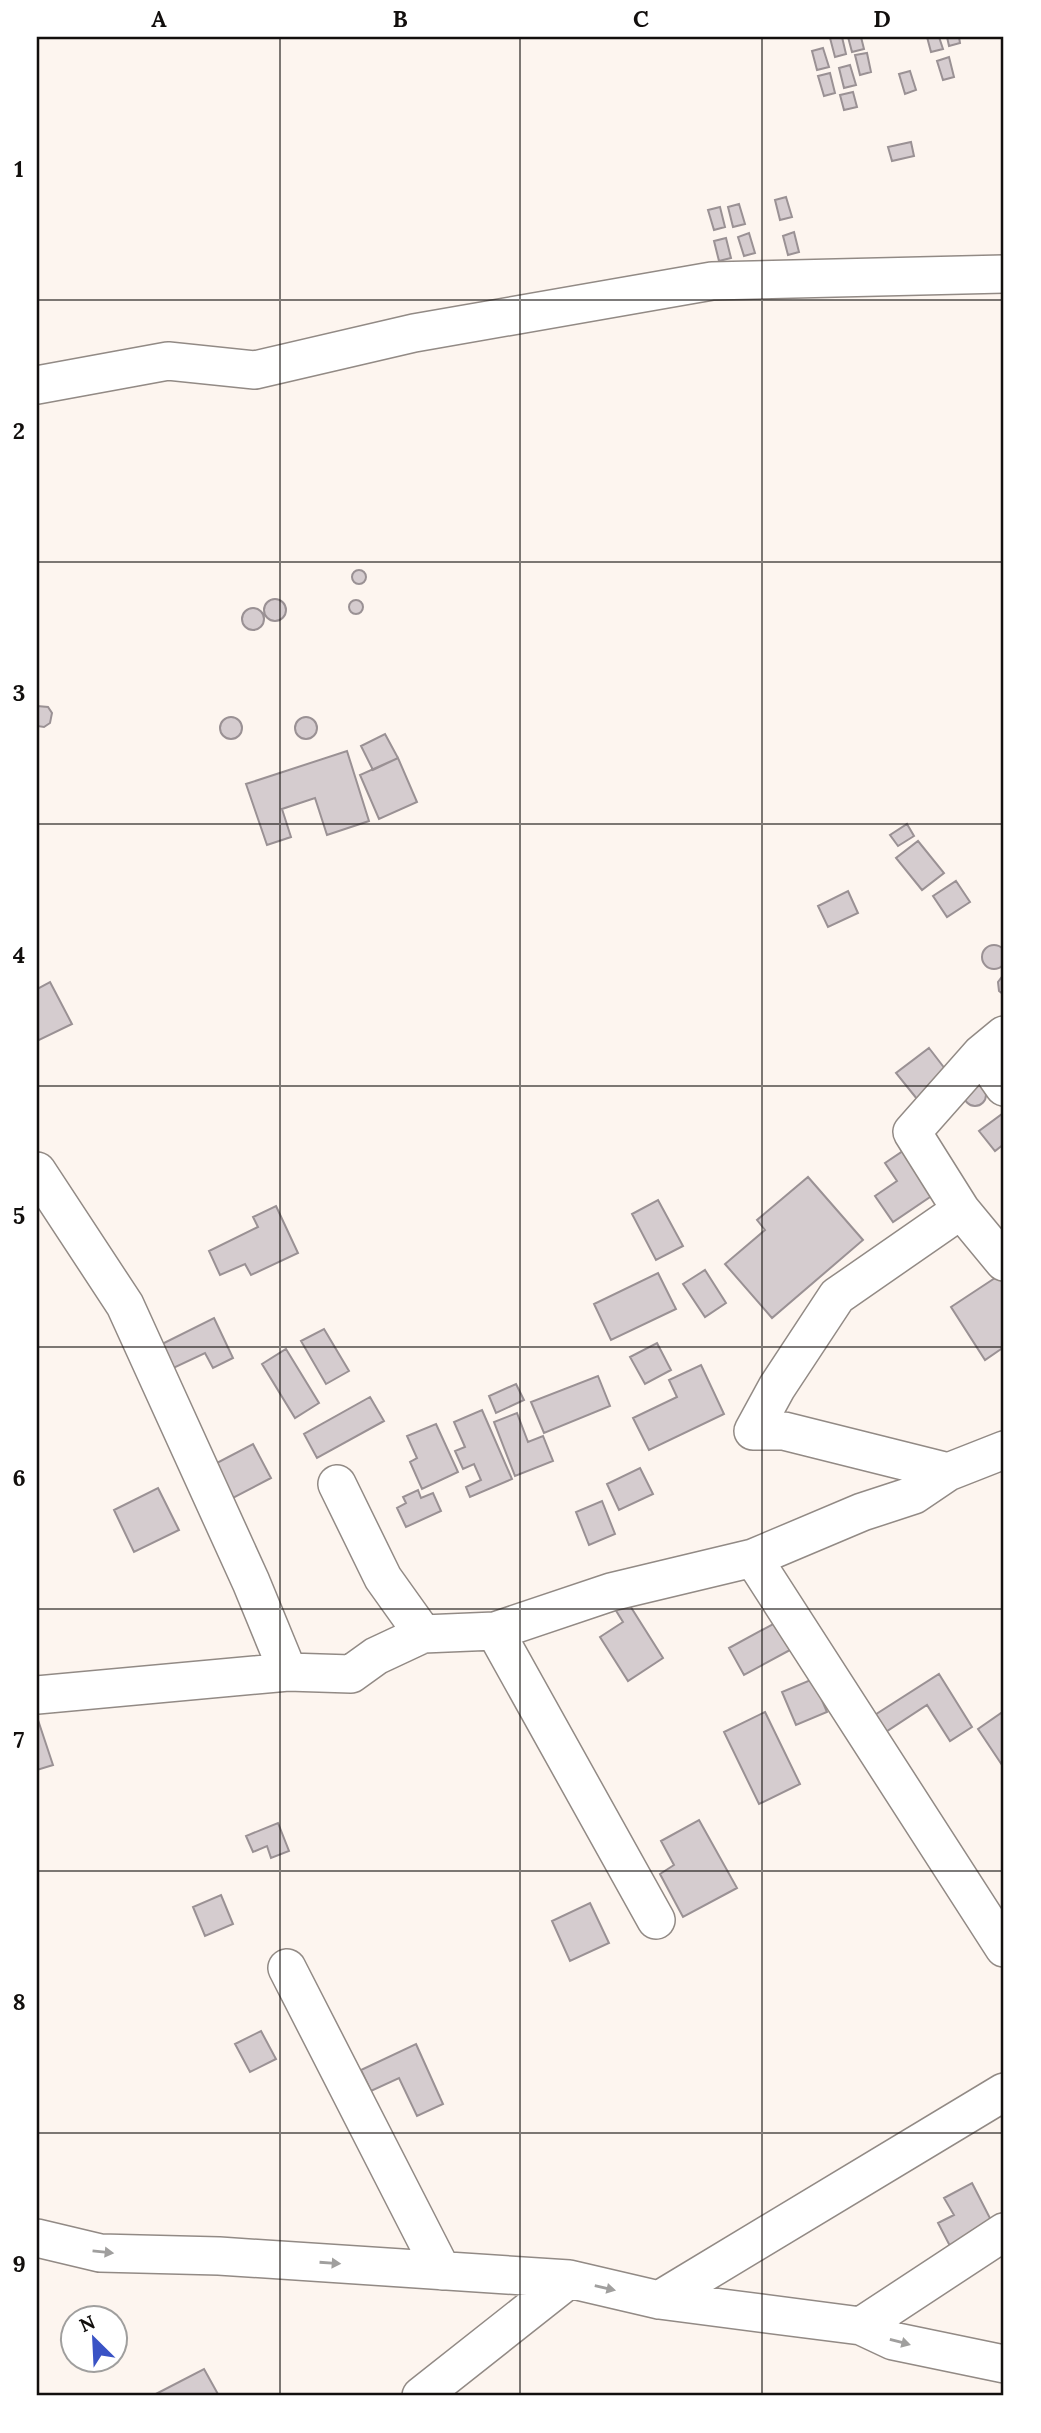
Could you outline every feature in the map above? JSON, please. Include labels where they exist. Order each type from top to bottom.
[{"type":"street","points":[[37,385],[168,361],[255,370],[414,333],[712,281],[1004,274]]},
{"type":"street","points":[[993,1044],[1004,1087]]},
{"type":"street","points":[[993,1044],[912,1132],[961,1210],[1004,1262]]},
{"type":"street","points":[[37,1171],[125,1306],[251,1582],[288,1672]]},
{"type":"street","points":[[948,1472],[784,1431],[753,1431],[777,1387],[836,1296],[961,1210]]},
{"type":"street","points":[[37,1695],[288,1672],[351,1674],[376,1656],[423,1634],[495,1631],[611,1592],[753,1558],[862,1512],[914,1495],[948,1472],[1004,1450]]},
{"type":"street","points":[[337,1484],[383,1578],[423,1634]]},
{"type":"street","points":[[753,1558],[1004,1948]]},
{"type":"street","points":[[495,1631],[656,1920]]},
{"type":"street","points":[[287,1968],[442,2271]]},
{"type":"street","points":[[659,2300],[1004,2092]]},
{"type":"street","points":[[861,2326],[1004,2232]]},
{"type":"street","points":[[37,2238],[100,2253],[219,2256],[569,2279],[659,2300],[861,2326],[893,2341],[1004,2364]]},
{"type":"street","points":[[421,2396],[569,2279]]},
{"type":"building","points":[[842,37],[846,54],[835,57],[830,38]]},
{"type":"building","points":[[848,37],[861,37],[864,49],[852,52]]},
{"type":"building","points":[[927,37],[939,37],[943,49],[931,52]]},
{"type":"building","points":[[947,37],[959,37],[960,43],[949,46]]},
{"type":"building","points":[[823,48],[829,67],[817,70],[812,51]]},
{"type":"building","points":[[867,53],[871,72],[860,75],[855,55]]},
{"type":"building","points":[[949,57],[954,77],[943,80],[937,61]]},
{"type":"building","points":[[850,65],[856,85],[844,88],[839,68]]},
{"type":"building","points":[[910,71],[916,90],[905,94],[899,74]]},
{"type":"building","points":[[830,73],[835,93],[824,96],[818,76]]},
{"type":"building","points":[[853,92],[857,107],[844,110],[840,95]]},
{"type":"building","points":[[911,142],[914,156],[892,161],[888,147]]},
{"type":"building","points":[[786,197],[792,217],[780,220],[775,200]]},
{"type":"building","points":[[739,204],[745,224],[733,227],[728,207]]},
{"type":"building","points":[[720,207],[725,227],[714,230],[708,210]]},
{"type":"building","points":[[794,232],[799,252],[788,255],[783,236]]},
{"type":"building","points":[[749,233],[755,253],[744,256],[738,237]]},
{"type":"building","points":[[726,238],[731,258],[719,261],[714,241]]},
{"type":"building","points":[[359,570],[364,572],[364,582],[359,584],[354,582],[352,577],[354,572]]},
{"type":"building","points":[[275,599],[283,602],[286,610],[283,618],[275,621],[267,618],[264,610],[267,602]]},
{"type":"building","points":[[353,600],[359,600],[363,607],[359,614],[353,614],[349,610],[349,604]]},
{"type":"building","points":[[253,608],[261,611],[264,619],[261,627],[253,630],[245,627],[242,619],[245,611]]},
{"type":"building","points":[[37,706],[48,707],[52,713],[50,723],[44,727],[37,726]]},
{"type":"building","points":[[231,717],[239,720],[242,728],[239,736],[231,739],[223,736],[220,728],[223,720]]},
{"type":"building","points":[[306,717],[314,720],[317,728],[314,736],[306,739],[298,736],[295,728],[298,720]]},
{"type":"building","points":[[385,734],[398,758],[373,770],[361,746]]},
{"type":"building","points":[[347,751],[369,821],[327,835],[315,798],[282,809],[291,837],[267,845],[246,784]]},
{"type":"building","points":[[398,758],[417,802],[379,819],[360,775]]},
{"type":"building","points":[[907,824],[914,836],[898,846],[890,835]]},
{"type":"building","points":[[918,841],[944,873],[922,890],[896,858]]},
{"type":"building","points":[[956,881],[970,902],[947,917],[933,896]]},
{"type":"building","points":[[848,891],[858,913],[828,927],[818,906]]},
{"type":"building","points":[[994,945],[1005,952],[1006,957],[999,968],[994,969],[983,962],[982,957],[989,946]]},
{"type":"building","points":[[1004,974],[1004,995],[999,991],[998,982]]},
{"type":"building","points":[[50,982],[72,1024],[37,1041],[37,989]]},
{"type":"building","points":[[929,1048],[949,1074],[917,1099],[896,1073]]},
{"type":"building","points":[[975,1084],[983,1087],[986,1095],[983,1103],[975,1106],[967,1103],[964,1095],[967,1087]]},
{"type":"building","points":[[1002,1114],[1004,1144],[995,1151],[979,1131]]},
{"type":"building","points":[[903,1151],[933,1195],[893,1222],[875,1196],[897,1181],[885,1163]]},
{"type":"building","points":[[808,1177],[863,1240],[772,1318],[725,1264],[765,1230],[757,1220]]},
{"type":"building","points":[[658,1200],[683,1246],[656,1260],[632,1214]]},
{"type":"building","points":[[276,1206],[298,1253],[251,1275],[245,1264],[220,1275],[209,1251],[258,1227],[253,1217]]},
{"type":"building","points":[[705,1270],[726,1303],[705,1317],[683,1284]]},
{"type":"building","points":[[658,1273],[676,1309],[611,1340],[594,1304]]},
{"type":"building","points":[[1001,1274],[1004,1278],[1004,1347],[985,1360],[951,1307]]},
{"type":"building","points":[[214,1318],[233,1358],[213,1368],[205,1353],[167,1371],[156,1347]]},
{"type":"building","points":[[324,1329],[349,1371],[326,1384],[301,1341]]},
{"type":"building","points":[[657,1343],[671,1370],[645,1384],[630,1357]]},
{"type":"building","points":[[286,1349],[319,1403],[295,1418],[262,1364]]},
{"type":"building","points":[[701,1365],[724,1414],[649,1450],[633,1418],[677,1397],[669,1380]]},
{"type":"building","points":[[598,1376],[610,1406],[544,1433],[531,1402]]},
{"type":"building","points":[[516,1384],[524,1400],[496,1413],[489,1396]]},
{"type":"building","points":[[370,1397],[384,1421],[317,1458],[304,1434]]},
{"type":"building","points":[[482,1410],[512,1479],[470,1497],[466,1487],[481,1480],[474,1464],[463,1469],[455,1451],[465,1447],[454,1422]]},
{"type":"building","points":[[517,1413],[528,1442],[543,1436],[553,1461],[515,1476],[494,1422]]},
{"type":"building","points":[[436,1424],[458,1472],[422,1489],[410,1462],[417,1458],[407,1436]]},
{"type":"building","points":[[253,1444],[271,1478],[231,1499],[213,1465]]},
{"type":"building","points":[[640,1468],[653,1494],[619,1510],[607,1484]]},
{"type":"building","points":[[158,1488],[179,1530],[134,1552],[114,1510]]},
{"type":"building","points":[[418,1490],[421,1498],[433,1493],[441,1511],[406,1527],[397,1508],[406,1503],[403,1497]]},
{"type":"building","points":[[602,1501],[615,1534],[589,1545],[576,1512]]},
{"type":"building","points":[[627,1601],[663,1658],[628,1681],[600,1637],[623,1622],[615,1609]]},
{"type":"building","points":[[775,1623],[790,1650],[744,1675],[729,1648]]},
{"type":"building","points":[[939,1674],[972,1727],[950,1741],[927,1705],[881,1735],[870,1718]]},
{"type":"building","points":[[813,1679],[827,1712],[796,1725],[782,1692]]},
{"type":"building","points":[[1004,1711],[1004,1768],[978,1729]]},
{"type":"building","points":[[765,1712],[800,1784],[759,1804],[724,1732]]},
{"type":"building","points":[[37,1717],[53,1765],[37,1770]]},
{"type":"building","points":[[699,1820],[737,1888],[683,1917],[660,1874],[674,1865],[661,1841]]},
{"type":"building","points":[[278,1823],[289,1851],[271,1858],[267,1846],[253,1852],[246,1836]]},
{"type":"building","points":[[221,1895],[233,1924],[205,1936],[193,1907]]},
{"type":"building","points":[[590,1903],[609,1943],[570,1961],[552,1921]]},
{"type":"building","points":[[261,2031],[276,2059],[250,2072],[235,2044]]},
{"type":"building","points":[[416,2044],[443,2104],[417,2116],[399,2078],[371,2091],[361,2070]]},
{"type":"building","points":[[972,2183],[994,2226],[951,2248],[938,2223],[954,2215],[944,2198]]},
{"type":"building","points":[[204,2369],[219,2396],[152,2396]]}]
